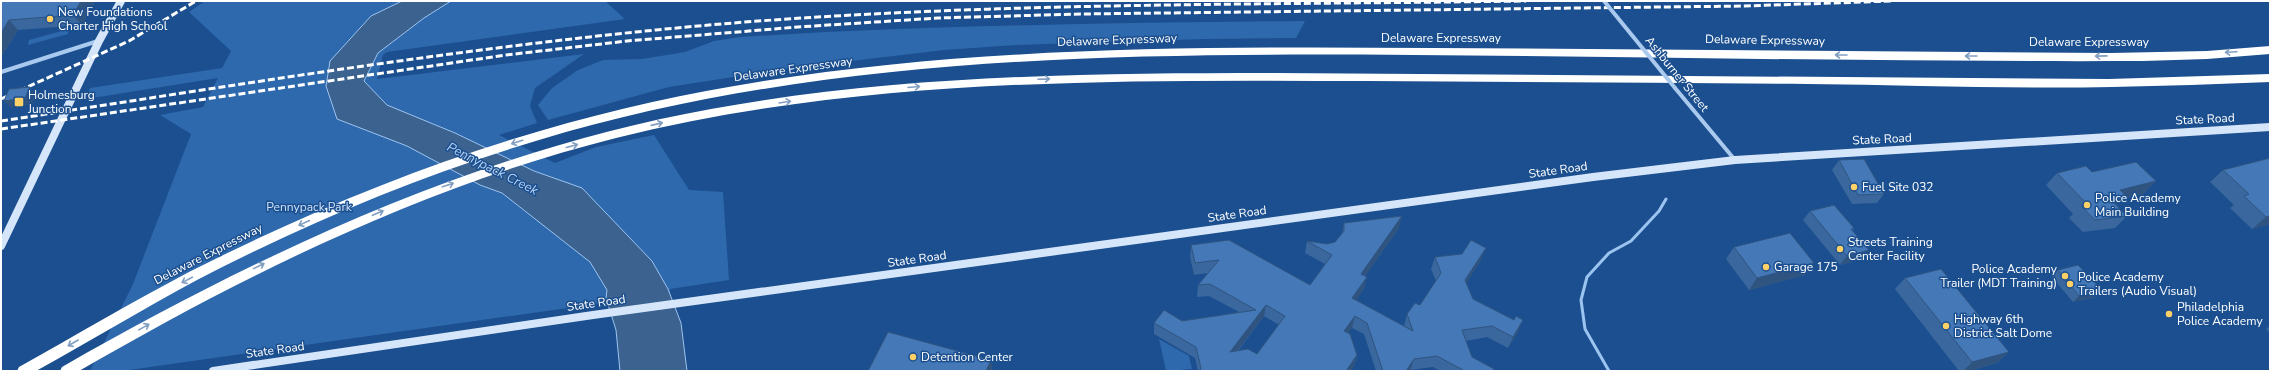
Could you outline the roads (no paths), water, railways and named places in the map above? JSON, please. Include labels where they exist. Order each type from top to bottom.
[{"type":"highway","name":"Delaware Expressway","points":[[24,371],[150,299],[228,259],[320,216],[391,186],[518,141],[595,120],[707,95],[832,77],[1001,60],[1146,52],[1650,53],[2091,57],[2182,55],[2270,50]]},
{"type":"highway","points":[[67,371],[240,275],[323,236],[412,199],[515,163],[619,133],[714,113],[825,96],[883,89],[1020,80],[1139,76],[2109,83],[2270,78]]},
{"type":"main road","points":[[1,246],[99,41],[121,1]]},
{"type":"main road","name":"State Road","points":[[213,371],[593,315],[1554,183],[1735,160],[2270,127]]},
{"type":"street","name":"Ashburner Street","points":[[1604,1],[1735,160]]},
{"type":"street","points":[[1,72],[99,41]]},
{"type":"water","name":"Pennypack Creek","points":[[402,1],[451,1],[424,18],[378,53],[364,81],[387,105],[455,133],[534,171],[582,188],[652,261],[668,289],[681,323],[687,371],[620,371],[616,330],[606,298],[607,290],[590,262],[502,193],[480,185],[407,146],[337,119],[326,86],[330,61],[371,16]]},
{"type":"waterway","points":[[1609,371],[1585,329],[1581,300],[1587,277],[1609,253],[1631,241],[1659,211],[1666,199]]},
{"type":"railway","points":[[1,99],[129,41],[196,1]]},
{"type":"railway","points":[[1,121],[275,79],[458,53],[641,31],[733,23],[832,16],[1030,8],[1526,1]]},
{"type":"railway","points":[[1,129],[506,55],[627,41],[798,27],[938,18],[1081,14],[1745,6],[1892,1]]},
{"type":"place","name":"New Foundations Charter High School","points":[[50,19]]},
{"type":"place","name":"Holmesburg Junction","points":[[19,102]]},
{"type":"place","name":"Fuel Site 032","points":[[1854,187]]},
{"type":"place","name":"Police Academy Main Building","points":[[2087,205]]},
{"type":"place","name":"Streets Training Center Facility","points":[[1840,249]]},
{"type":"place","name":"Garage 175","points":[[1766,267]]},
{"type":"place","name":"Police Academy Trailer (MDT Training)","points":[[2065,276]]},
{"type":"place","name":"Police Academy Trailers (Audio Visual)","points":[[2070,284]]},
{"type":"place","name":"Philadelphia Police Academy","points":[[2169,314]]},
{"type":"place","name":"Highway 6th District Salt Dome","points":[[1946,326]]},
{"type":"place","name":"Detention Center","points":[[913,357]]},
{"type":"park label","name":"Pennypack Park","points":[[309,207]]}]
